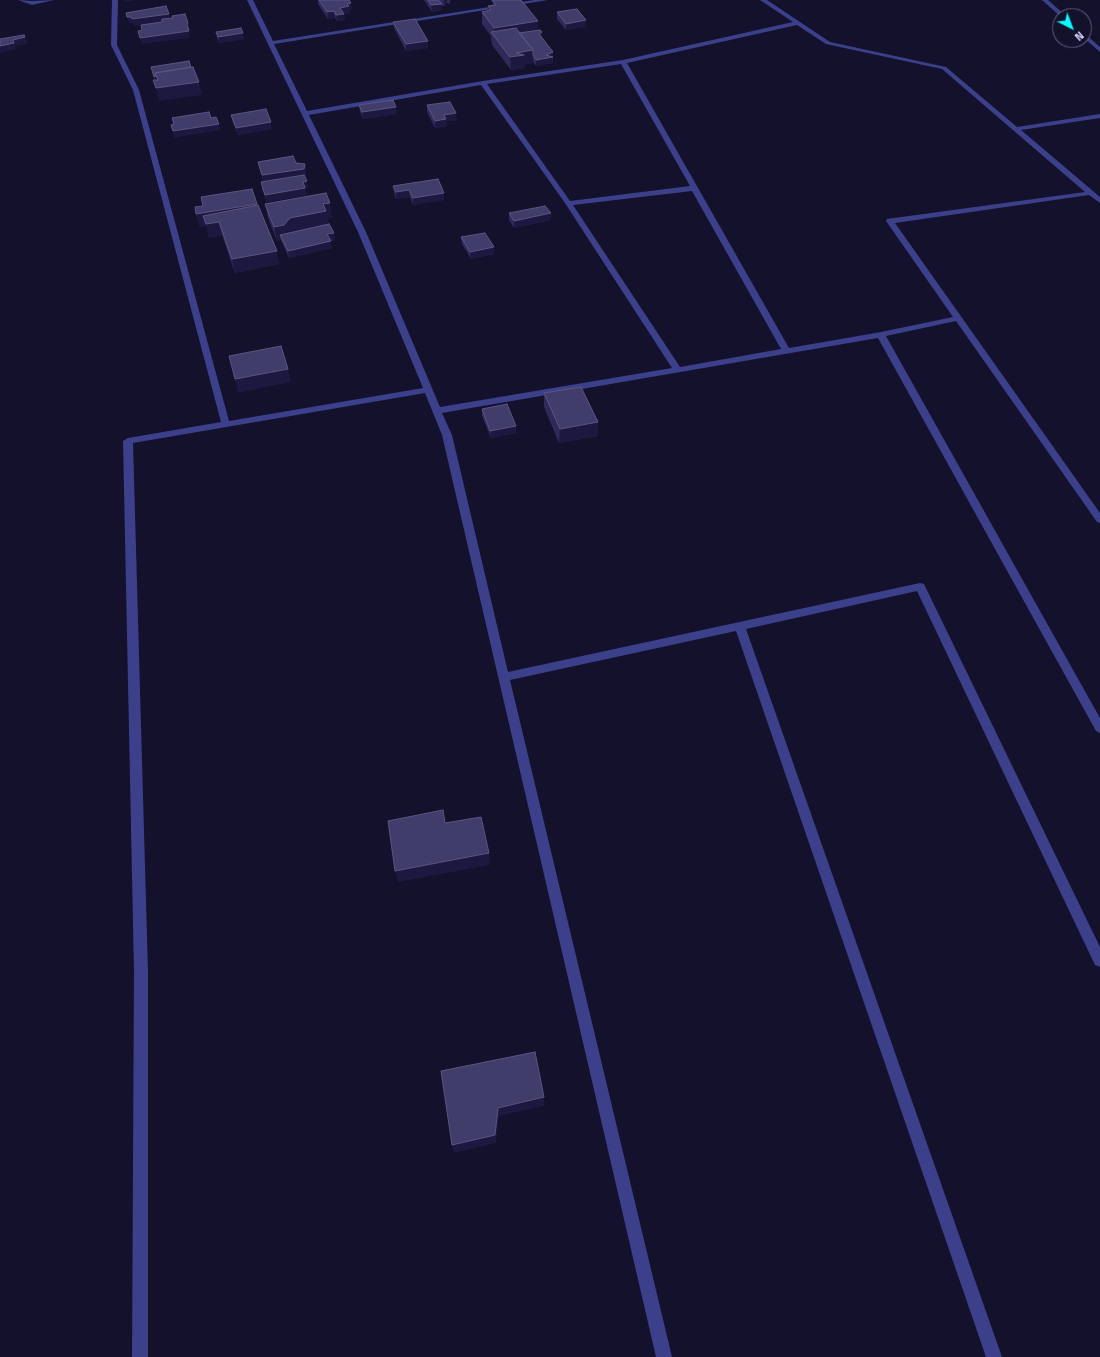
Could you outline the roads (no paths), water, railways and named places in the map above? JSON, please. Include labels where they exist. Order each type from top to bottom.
[{"type":"street","points":[[21,0],[32,2],[51,0]]},
{"type":"street","points":[[115,0],[114,46],[136,90],[226,425]]},
{"type":"street","points":[[250,0],[362,232],[447,435],[664,1357]]},
{"type":"street","points":[[270,43],[545,0]]},
{"type":"street","points":[[763,0],[828,43],[944,68],[1100,201]]},
{"type":"street","points":[[1045,0],[1054,8]]},
{"type":"street","points":[[304,114],[483,83],[623,62],[798,23]]},
{"type":"street","points":[[1092,43],[1100,50]]},
{"type":"street","points":[[623,62],[786,351]]},
{"type":"street","points":[[483,83],[568,203],[678,370]]},
{"type":"street","points":[[1016,129],[1100,116]]},
{"type":"street","points":[[568,203],[695,188]]},
{"type":"street","points":[[1090,193],[890,220],[1100,520]]},
{"type":"street","points":[[436,411],[881,335],[959,318]]},
{"type":"street","points":[[881,335],[1100,728]]},
{"type":"street","points":[[140,1357],[141,972],[128,442],[428,390]]},
{"type":"street","points":[[503,677],[920,588],[1100,961]]},
{"type":"street","points":[[740,626],[994,1357]]}]
